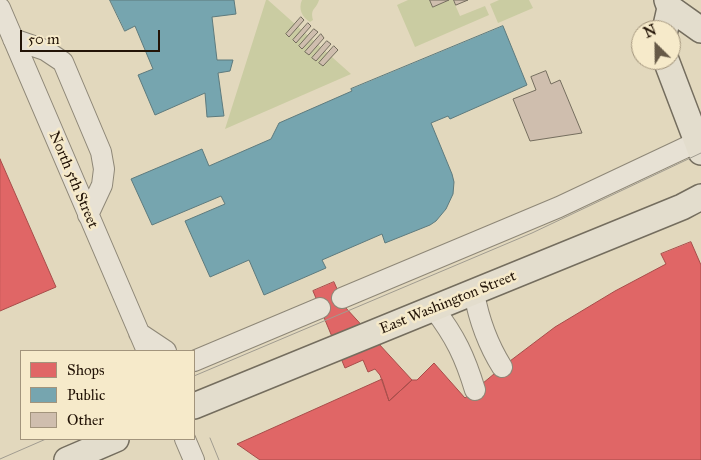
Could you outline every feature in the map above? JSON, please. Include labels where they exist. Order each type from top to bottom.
[{"type":"main road","points":[[667,13],[701,30]]},
{"type":"main road","points":[[670,70],[700,145]]},
{"type":"main road","name":"East Washington Street","points":[[195,406],[474,293],[682,207],[701,197]]},
{"type":"main road","points":[[67,460],[114,440]]},
{"type":"street","name":"North 5th Street","points":[[0,8],[143,342]]},
{"type":"street","points":[[13,39],[45,50],[63,62],[101,152],[104,169],[102,185],[88,215]]},
{"type":"street","points":[[342,298],[559,207],[700,145]]},
{"type":"street","points":[[474,293],[478,317],[487,340],[502,367]]},
{"type":"street","points":[[195,360],[320,308]]},
{"type":"street","points":[[434,309],[458,343],[475,390]]},
{"type":"street","points":[[143,342],[163,350]]},
{"type":"street","points":[[185,440],[194,460]]},
{"type":"green space","points":[[266,0],[351,74],[225,129]]},
{"type":"green space","points":[[302,0],[319,0],[313,11],[313,20],[310,22],[305,18],[300,7]]},
{"type":"green space","points":[[408,0],[430,0],[433,7],[453,0],[460,16],[485,6],[489,15],[415,47],[397,5]]},
{"type":"green space","points":[[499,0],[529,0],[533,8],[498,23],[490,4]]},
{"type":"building: Shops","points":[[0,159],[56,287],[0,311]]},
{"type":"building: Shops","points":[[691,242],[701,265],[701,460],[260,460],[237,444],[382,379],[389,401],[412,380],[417,380],[434,363],[465,398],[555,327],[615,291],[666,264],[661,254]]},
{"type":"building: Shops","points":[[334,282],[345,307],[412,380],[389,401],[380,375],[375,369],[368,372],[363,360],[345,368],[313,291]]},
{"type":"building: Public","points":[[110,0],[234,0],[236,14],[212,17],[217,60],[233,60],[230,71],[218,73],[224,116],[207,117],[205,93],[155,115],[138,75],[153,69],[135,26],[125,31]]},
{"type":"building: Public","points":[[503,26],[527,85],[450,119],[448,116],[431,123],[454,182],[453,194],[446,209],[430,225],[385,243],[382,234],[322,260],[326,268],[264,295],[249,260],[210,277],[185,221],[225,204],[221,196],[152,225],[131,179],[202,149],[209,166],[271,139],[279,123],[352,91],[351,89]]},
{"type":"building: Other","points":[[430,0],[449,0],[433,7]]},
{"type":"building: Other","points":[[454,0],[468,0],[456,5]]},
{"type":"building: Other","points":[[301,17],[304,20],[289,37],[286,34]]},
{"type":"building: Other","points":[[308,23],[311,26],[296,43],[293,40]]},
{"type":"building: Other","points":[[314,29],[318,32],[302,49],[299,46]]},
{"type":"building: Other","points":[[321,34],[324,38],[309,55],[305,52]]},
{"type":"building: Other","points":[[327,41],[331,44],[316,61],[312,58]]},
{"type":"building: Other","points":[[334,46],[338,50],[323,66],[319,63]]},
{"type":"building: Other","points":[[546,71],[551,84],[560,80],[582,133],[530,141],[513,99],[536,90],[531,77]]},
{"type":"tram line","points":[[195,376],[532,233],[701,153]]},
{"type":"tram line","points":[[210,438],[219,460]]},
{"type":"tram line","points":[[0,459],[44,440]]}]
